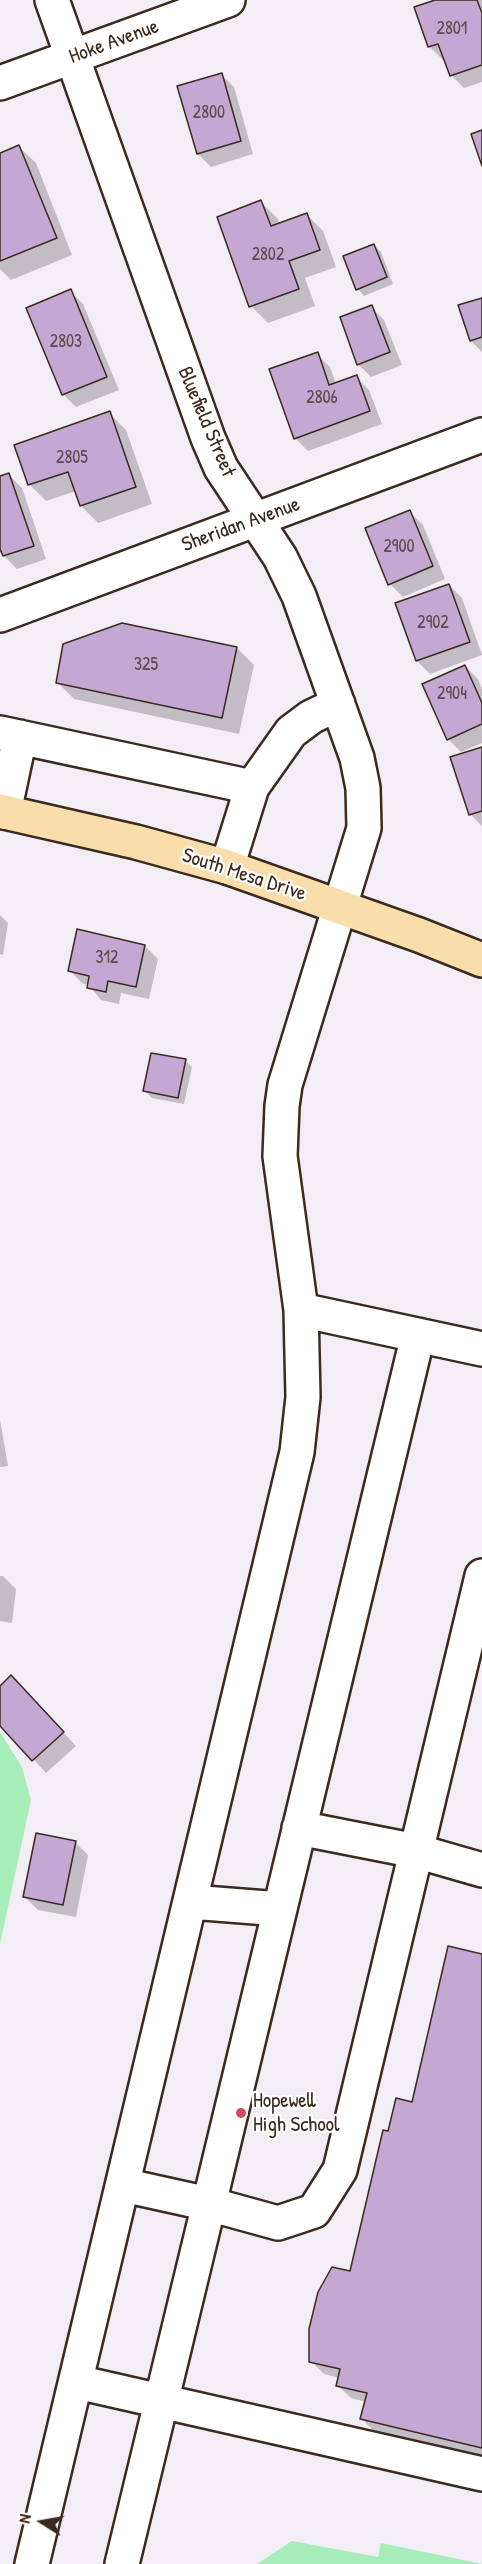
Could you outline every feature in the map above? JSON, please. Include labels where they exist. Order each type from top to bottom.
[{"type":"main road","name":"South Mesa Drive","points":[[2,811],[136,842],[227,867],[482,960]]},
{"type":"street","name":"Bluefield Street","points":[[33,2564],[297,1452],[303,1397],[301,1310],[280,1156],[282,1106],[285,1085],[363,828],[363,788],[357,758],[299,597],[280,557],[221,468],[208,438],[52,0]]},
{"type":"street","name":"Hoke Avenue","points":[[0,83],[228,0]]},
{"type":"street","name":"Sheridan Avenue","points":[[0,615],[482,435]]},
{"type":"street","points":[[227,867],[252,787],[291,732],[311,717],[338,704]]},
{"type":"street","points":[[2,811],[10,735],[252,787]]},
{"type":"street","points":[[301,1310],[482,1349]]},
{"type":"street","points":[[122,2564],[418,1335]]},
{"type":"street","points":[[123,2185],[209,2204],[278,2223],[314,2211],[340,2170],[482,1576]]},
{"type":"street","points":[[299,1828],[416,1851],[482,1870]]},
{"type":"street","points":[[190,1902],[280,1909]]},
{"type":"street","points":[[77,2382],[482,2474]]},
{"type":"green space","points":[[0,1732],[22,1767],[31,1800],[0,1944]]},
{"type":"green space","points":[[292,2541],[378,2557],[381,2543],[482,2564],[257,2564]]},
{"type":"building","points":[[435,0],[477,0],[482,13],[482,65],[450,76],[438,44],[428,47],[414,7]]},
{"type":"building","points":[[222,73],[241,141],[197,154],[177,86]]},
{"type":"building","points":[[482,130],[482,166],[471,134]]},
{"type":"building","points":[[19,145],[57,238],[0,261],[0,153]]},
{"type":"building","points":[[261,200],[271,226],[307,213],[320,250],[289,261],[299,289],[249,307],[217,217]]},
{"type":"building","points":[[374,244],[387,277],[356,290],[343,256]]},
{"type":"building","points":[[71,289],[107,377],[62,395],[26,308]]},
{"type":"building","points":[[482,298],[482,337],[470,341],[458,305]]},
{"type":"building","points":[[372,305],[390,352],[357,365],[340,317]]},
{"type":"building","points":[[318,352],[329,385],[357,375],[370,411],[294,439],[269,369]]},
{"type":"building","points":[[110,411],[136,487],[80,506],[68,472],[28,485],[14,445]]},
{"type":"building","points":[[9,473],[34,546],[3,556],[0,549],[0,476]]},
{"type":"building","points":[[410,510],[433,566],[388,585],[365,528]]},
{"type":"building","points":[[449,584],[470,642],[416,661],[395,603]]},
{"type":"building","points":[[122,623],[237,647],[222,718],[56,683],[63,644]]},
{"type":"building","points":[[465,665],[482,703],[482,724],[447,740],[422,684]]},
{"type":"building","points":[[482,747],[482,811],[469,815],[450,757]]},
{"type":"building","points":[[77,929],[145,945],[136,987],[108,981],[106,992],[87,988],[89,976],[68,971]]},
{"type":"building","points":[[151,1053],[186,1059],[178,1098],[143,1091]]},
{"type":"building","points":[[11,1675],[64,1732],[32,1761],[0,1726],[0,1686]]},
{"type":"building","points":[[36,1833],[76,1841],[63,1905],[23,1897]]},
{"type":"building","points":[[448,1946],[482,1954],[482,2448],[360,2419],[367,2393],[336,2386],[340,2369],[309,2362],[309,2329],[318,2292],[332,2267],[350,2271],[383,2130],[388,2131],[396,2098],[412,2102]]},
{"type":"place","name":"Hopewell High School","points":[[241,2113]]}]
